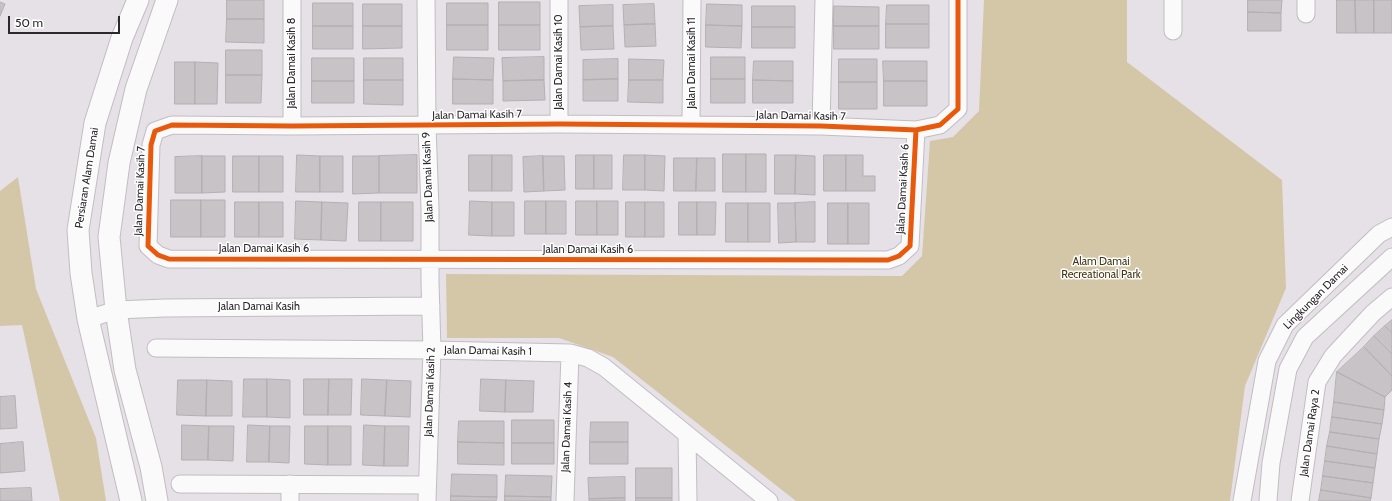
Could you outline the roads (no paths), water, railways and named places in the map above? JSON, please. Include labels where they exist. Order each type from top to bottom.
[{"type":"street","name":"Persiaran Alam Damai","points":[[131,501],[88,319],[81,273],[78,230],[95,123],[122,38],[138,0]]},
{"type":"street","points":[[157,501],[151,467],[126,370],[116,310],[109,237],[119,163],[136,89],[167,0]]},
{"type":"street","name":"Jalan Damai Kasih 8","points":[[292,0],[292,126]]},
{"type":"street","name":"Jalan Damai Kasih 9","points":[[426,0],[431,306]]},
{"type":"street","name":"Jalan Damai Kasih 10","points":[[559,0],[559,124]]},
{"type":"street","name":"Jalan Damai Kasih 11","points":[[691,125],[692,0]]},
{"type":"street","points":[[821,126],[824,0]]},
{"type":"street","name":"Jalan Damai Kasih 7","points":[[148,246],[151,145],[155,131],[172,125],[427,126],[559,124],[821,126],[916,130],[940,125],[958,109],[958,0]]},
{"type":"street","points":[[1173,0],[1173,32]]},
{"type":"street","name":"Jalan Damai Kasih 6","points":[[148,246],[158,255],[169,259],[888,260],[899,256],[910,246],[916,130]]},
{"type":"street","name":"Lingkungan Damai","points":[[1242,501],[1267,361],[1285,325],[1379,234],[1392,227]]},
{"type":"street","name":"Lingkungan Damai","points":[[1268,501],[1271,463],[1288,369],[1305,337],[1392,257]]},
{"type":"street","name":"Jalan Damai Raya 2","points":[[1300,501],[1317,382],[1333,356],[1373,313],[1392,297]]},
{"type":"street","name":"Jalan Damai Kasih","points":[[88,319],[116,310],[165,308],[431,306]]},
{"type":"street","name":"Jalan Damai Kasih 2","points":[[427,493],[432,350],[431,306]]},
{"type":"street","name":"Jalan Damai Kasih 1","points":[[156,348],[432,350],[570,353],[588,358],[604,367],[769,501]]},
{"type":"street","name":"Jalan Damai Kasih 4","points":[[565,501],[570,353]]},
{"type":"street","points":[[687,435],[688,501]]},
{"type":"street","points":[[180,484],[290,484],[427,493]]},
{"type":"street","points":[[290,484],[290,501]]},
{"type":"park label","name":"Alam Damai Recreational Park","points":[[1101,268]]}]
